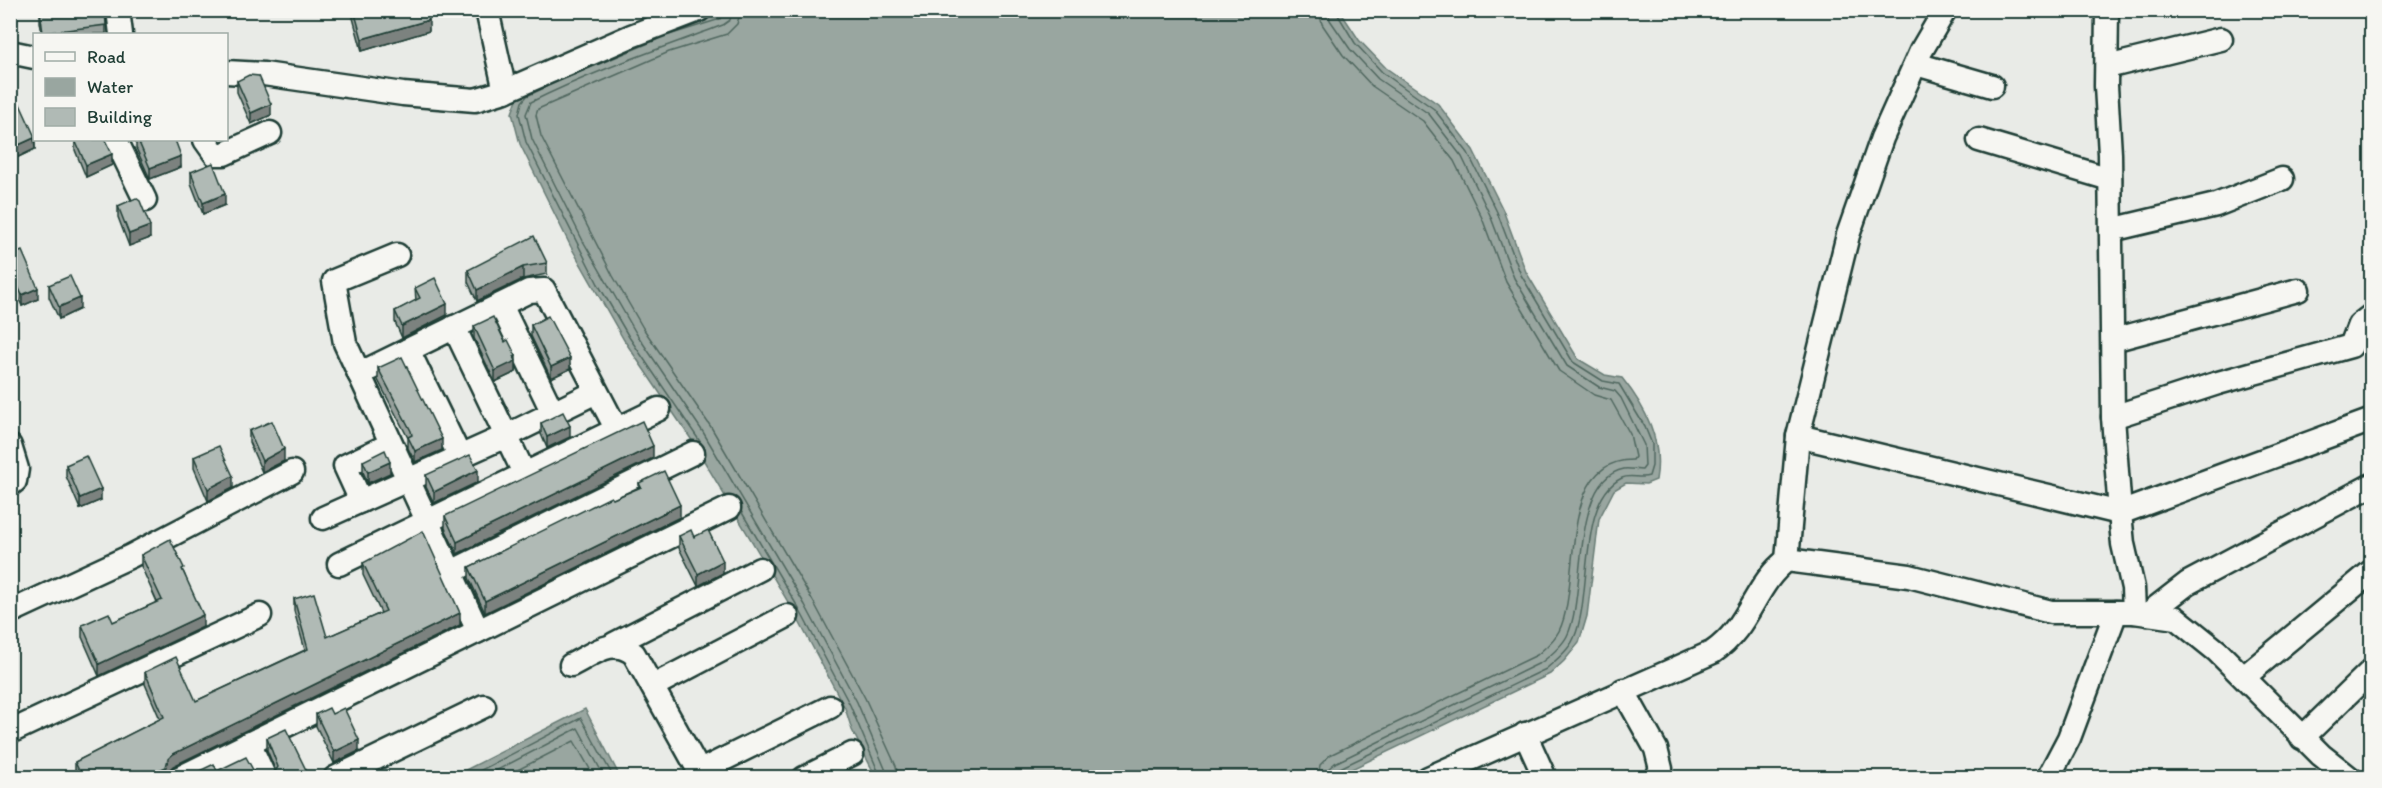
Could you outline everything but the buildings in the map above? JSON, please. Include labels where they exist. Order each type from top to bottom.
[{"type":"street","points":[[118,10],[121,33]]},
{"type":"street","points":[[487,10],[505,91]]},
{"type":"street","points":[[228,72],[264,74],[438,98],[475,100],[505,91],[631,36],[699,10]]},
{"type":"street","points":[[1787,560],[1798,436],[1848,235],[1882,138],[1916,64],[1945,10]]},
{"type":"street","points":[[2048,777],[2132,613],[2133,588],[2123,544],[2113,417],[2107,10]]},
{"type":"street","points":[[2107,67],[2221,39]]},
{"type":"street","points":[[10,52],[33,57]]},
{"type":"street","points":[[1916,64],[1992,86]]},
{"type":"street","points":[[206,141],[215,154],[224,154],[270,133]]},
{"type":"street","points":[[1979,140],[2110,179]]},
{"type":"street","points":[[116,141],[145,200]]},
{"type":"street","points":[[2110,230],[2216,205],[2282,179]]},
{"type":"street","points":[[397,255],[334,280],[345,343],[478,631]]},
{"type":"street","points":[[358,374],[536,289],[544,290],[617,430]]},
{"type":"street","points":[[2113,340],[2298,290]]},
{"type":"street","points":[[501,305],[554,413]]},
{"type":"street","points":[[2113,417],[2218,383],[2351,346],[2359,325],[2372,315]]},
{"type":"street","points":[[454,327],[525,475]]},
{"type":"street","points":[[408,350],[460,457]]},
{"type":"street","points":[[323,518],[506,436],[596,392]]},
{"type":"street","points":[[339,564],[659,409]]},
{"type":"street","points":[[1798,436],[2120,513],[2372,420]]},
{"type":"street","points":[[361,501],[345,465],[391,444]]},
{"type":"street","points":[[10,446],[18,469],[15,482],[10,485]]},
{"type":"street","points":[[451,572],[693,453]]},
{"type":"street","points":[[10,612],[113,565],[292,471]]},
{"type":"street","points":[[2132,613],[2372,485]]},
{"type":"street","points":[[179,777],[729,508]]},
{"type":"street","points":[[1442,775],[1525,734],[1713,652],[1725,644],[1743,624],[1776,568],[1787,560],[1909,576],[2051,612],[2132,613],[2176,618],[2244,677],[2302,738],[2350,777]]},
{"type":"street","points":[[571,664],[760,569]]},
{"type":"street","points":[[2244,677],[2372,571]]},
{"type":"street","points":[[10,732],[260,615]]},
{"type":"street","points":[[653,686],[787,616]]},
{"type":"street","points":[[614,644],[624,646],[634,654],[701,774],[830,707]]},
{"type":"street","points":[[2302,738],[2372,670]]},
{"type":"street","points":[[1623,690],[1659,755],[1661,769],[1656,777]]},
{"type":"street","points":[[335,777],[484,706]]},
{"type":"street","points":[[1525,734],[1545,777]]},
{"type":"street","points":[[249,743],[265,777]]},
{"type":"street","points":[[804,777],[852,754]]},
{"type":"water","points":[[726,11],[1340,11],[1359,40],[1386,68],[1438,104],[1473,150],[1503,210],[1526,272],[1578,359],[1605,375],[1622,378],[1638,401],[1651,426],[1657,452],[1656,480],[1646,484],[1626,483],[1614,490],[1599,519],[1587,616],[1579,643],[1550,674],[1335,777],[876,777],[852,730],[845,708],[794,612],[691,439],[624,340],[571,247],[520,144],[512,113],[523,91],[662,31]]},
{"type":"water","points":[[585,709],[620,777],[452,777]]}]
